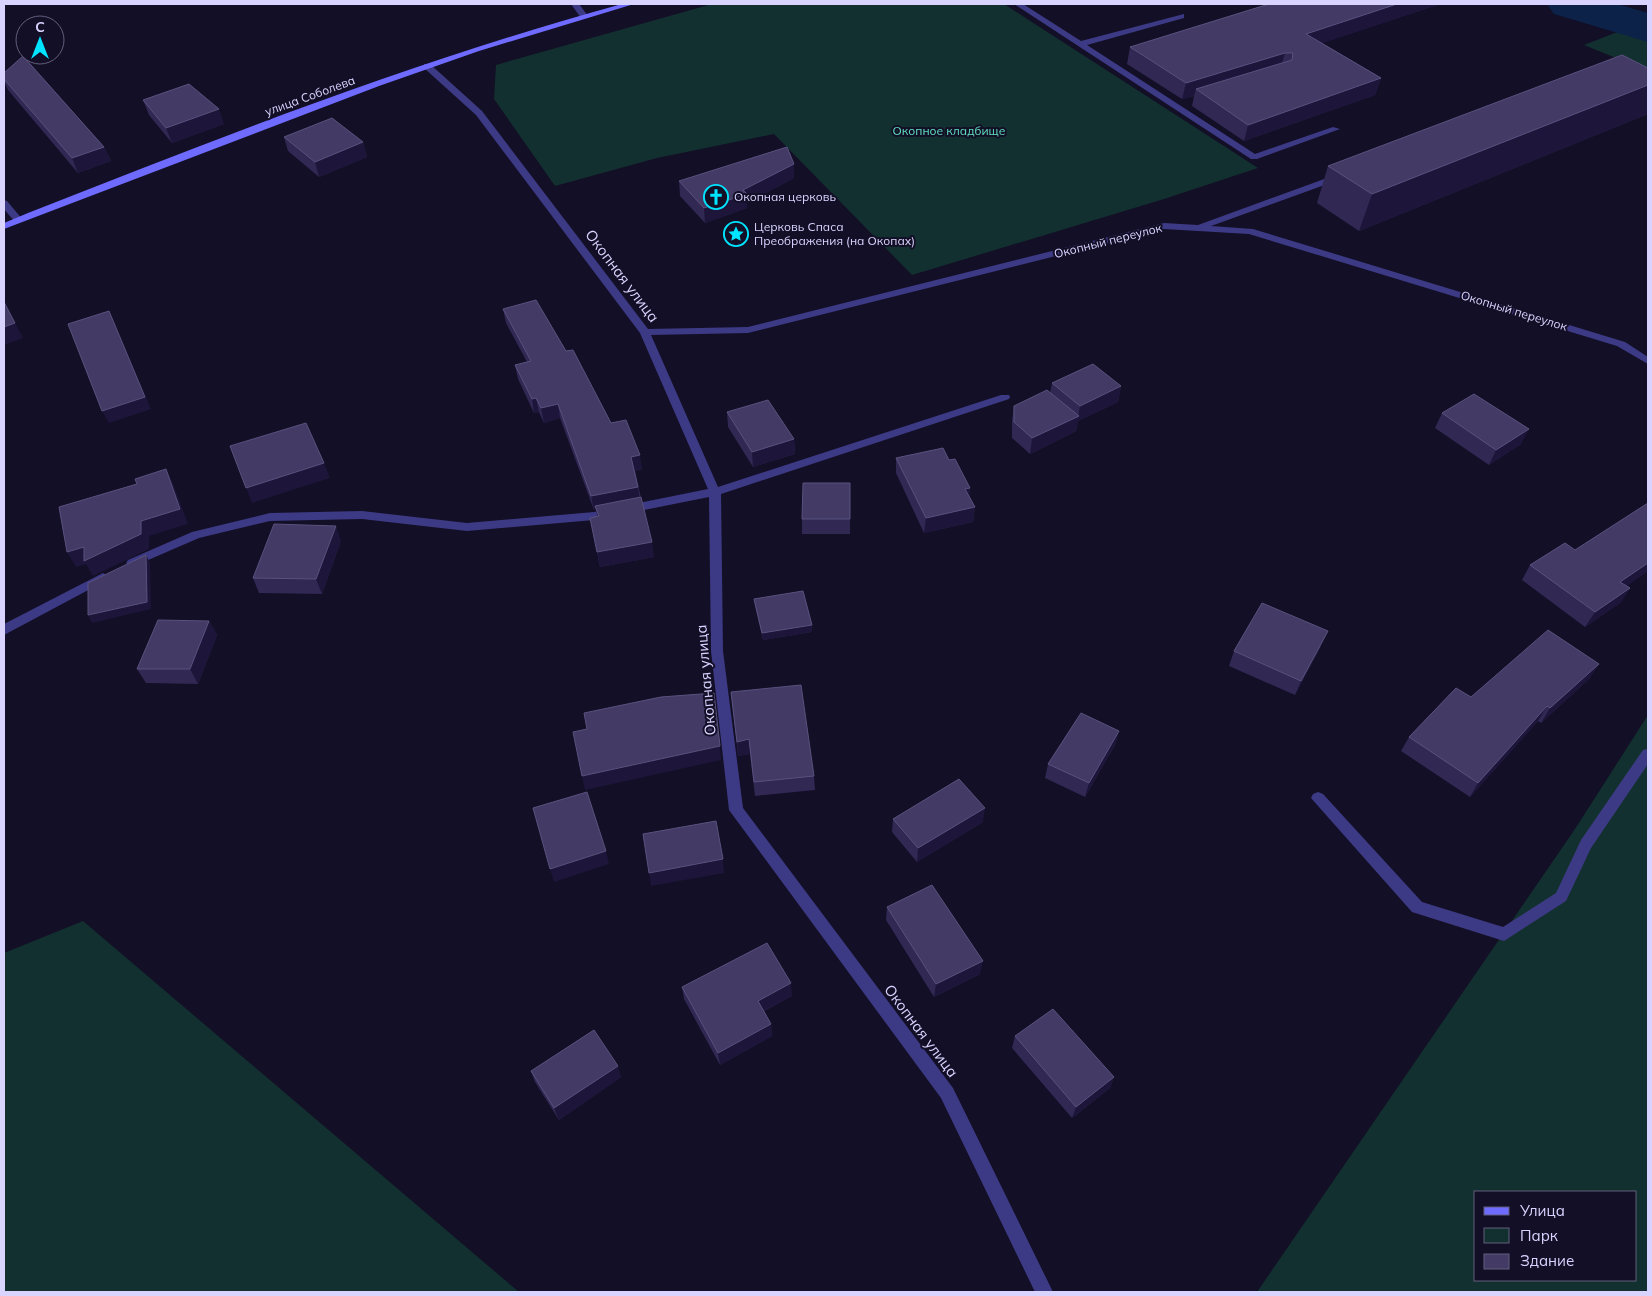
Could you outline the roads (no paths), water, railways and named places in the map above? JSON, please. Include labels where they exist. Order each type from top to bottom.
[{"type":"street","points":[[575,4],[584,16]]},
{"type":"street","name":"улица Соболева","points":[[4,226],[427,66],[584,16],[630,4]]},
{"type":"street","points":[[1018,4],[1254,157],[1336,129]]},
{"type":"street","points":[[1081,44],[1181,16]]},
{"type":"street","name":"Окопная улица","points":[[427,66],[479,113],[645,332],[715,492],[717,651],[736,810],[947,1093],[1044,1292]]},
{"type":"street","points":[[1176,106],[1185,104]]},
{"type":"street","points":[[1197,228],[1345,174]]},
{"type":"street","points":[[4,203],[18,220]]},
{"type":"street","name":"Окопный переулок","points":[[645,332],[748,330],[1164,226],[1250,231],[1622,344],[1648,361]]},
{"type":"street","points":[[4,630],[120,569],[196,535],[270,517],[362,515],[467,527],[594,516],[715,492],[1005,397]]},
{"type":"street","points":[[1318,798],[1417,907],[1504,934],[1560,897],[1586,844],[1648,754]]},
{"type":"waterway","points":[[1570,4],[1648,28]]},
{"type":"place","name":"Окопная церковь","points":[[716,197]]},
{"type":"place","name":"Церковь Спаса Преображения (на Окопах)","points":[[736,234]]},
{"type":"park label","name":"Окопное кладбище","points":[[949,131]]}]
